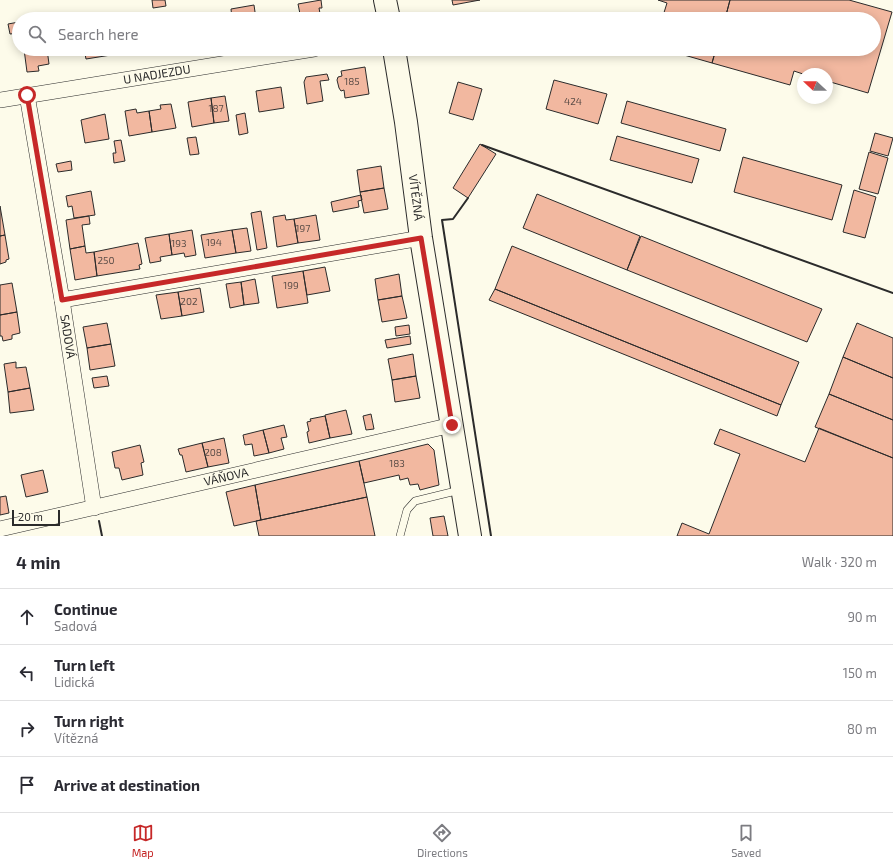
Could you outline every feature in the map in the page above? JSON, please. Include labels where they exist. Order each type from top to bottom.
[{"type":"main road","points":[[386,0],[388,12]]},
{"type":"main road","name":"VÍTĚZNÁ","points":[[395,56],[406,122],[421,238],[470,536]]},
{"type":"street","name":"U NADJEZDU","points":[[0,100],[270,56]]},
{"type":"street","name":"SADOVÁ","points":[[27,95],[62,300],[94,508]]},
{"type":"street","points":[[62,300],[421,238]]},
{"type":"street","name":"VÁŇOVA","points":[[0,529],[452,425]]},
{"type":"lane","points":[[400,536],[407,510],[415,501],[462,490]]},
{"type":"building","points":[[152,0],[165,0],[166,6],[153,8]]},
{"type":"building","points":[[321,0],[322,8],[319,8],[320,12],[300,12],[298,4]]},
{"type":"building","points":[[452,0],[480,0],[453,5]]},
{"type":"building","points":[[658,0],[730,0],[727,12],[664,12],[667,3]]},
{"type":"building","points":[[730,0],[849,0],[892,12],[881,49],[881,12],[727,12]]},
{"type":"building","points":[[254,5],[255,12],[231,12],[231,9]]},
{"type":"building","points":[[12,23],[12,34],[10,34],[8,24]]},
{"type":"building","points":[[25,56],[48,56],[49,64],[38,66],[39,71],[27,72]]},
{"type":"building","points":[[85,56],[105,56],[86,59]]},
{"type":"building","points":[[688,56],[714,56],[712,63]]},
{"type":"building","points":[[714,56],[879,56],[868,93],[833,83],[833,68],[797,68],[797,72],[794,71],[790,85],[712,63]]},
{"type":"building","points":[[365,67],[369,94],[345,98],[344,90],[341,91],[337,80],[338,77],[342,76],[341,71]]},
{"type":"building","points":[[327,74],[329,80],[320,81],[323,101],[307,104],[304,82],[306,77]]},
{"type":"building","points":[[554,80],[607,94],[598,124],[546,109]]},
{"type":"building","points":[[458,82],[482,89],[473,120],[449,113]]},
{"type":"building","points":[[281,87],[284,108],[259,112],[256,91]]},
{"type":"building","points":[[225,96],[229,121],[214,123],[211,98]]},
{"type":"building","points":[[211,98],[214,123],[192,127],[188,102]]},
{"type":"building","points":[[627,101],[726,129],[720,151],[621,123]]},
{"type":"building","points":[[171,104],[176,128],[152,132],[149,111],[161,109],[160,105]]},
{"type":"building","points":[[136,109],[137,113],[149,111],[152,132],[129,136],[125,111]]},
{"type":"building","points":[[245,113],[248,133],[239,135],[236,115]]},
{"type":"building","points":[[105,114],[109,139],[85,143],[81,120]]},
{"type":"building","points":[[875,133],[893,138],[888,156],[870,151]]},
{"type":"building","points":[[617,136],[699,159],[692,183],[610,160]]},
{"type":"building","points":[[196,137],[199,154],[190,155],[187,138]]},
{"type":"building","points":[[121,140],[125,161],[114,163],[113,153],[116,153],[114,141]]},
{"type":"building","points":[[480,144],[496,154],[468,198],[453,188]]},
{"type":"building","points":[[869,152],[888,158],[878,194],[859,189]]},
{"type":"building","points":[[743,157],[842,185],[832,220],[734,192]]},
{"type":"building","points":[[71,161],[72,170],[58,172],[56,164]]},
{"type":"building","points":[[381,166],[384,188],[360,192],[357,170]]},
{"type":"building","points":[[384,188],[388,209],[364,213],[360,192]]},
{"type":"building","points":[[854,190],[876,197],[865,238],[843,232]]},
{"type":"building","points":[[91,191],[95,215],[74,218],[72,206],[68,207],[66,196]]},
{"type":"building","points":[[537,194],[640,236],[627,270],[523,228]]},
{"type":"building","points":[[361,195],[362,200],[358,201],[359,207],[333,212],[331,202]]},
{"type":"building","points":[[0,206],[5,235],[0,236]]},
{"type":"building","points":[[261,211],[267,248],[257,250],[251,213]]},
{"type":"building","points":[[285,215],[286,220],[294,219],[298,243],[277,247],[273,217]]},
{"type":"building","points":[[316,215],[320,240],[298,243],[294,219]]},
{"type":"building","points":[[89,216],[90,224],[82,225],[85,246],[70,249],[66,220]]},
{"type":"building","points":[[247,228],[251,251],[236,253],[232,230]]},
{"type":"building","points":[[192,230],[196,255],[185,257],[184,253],[172,255],[169,234]]},
{"type":"building","points":[[232,230],[236,253],[205,258],[201,235]]},
{"type":"building","points":[[169,234],[172,255],[160,257],[161,261],[150,263],[145,238]]},
{"type":"building","points":[[5,235],[9,259],[0,264],[0,236]]},
{"type":"building","points":[[641,236],[822,309],[807,342],[627,270]]},
{"type":"building","points":[[138,243],[142,264],[139,265],[140,269],[97,276],[94,252]]},
{"type":"building","points":[[85,246],[86,253],[94,252],[97,276],[75,280],[70,249]]},
{"type":"building","points":[[512,246],[799,362],[781,405],[495,289]]},
{"type":"building","points":[[325,267],[330,291],[307,295],[303,271]]},
{"type":"building","points":[[303,271],[308,303],[277,308],[272,276]]},
{"type":"building","points":[[399,274],[402,296],[378,300],[375,279]]},
{"type":"building","points":[[255,279],[259,303],[244,305],[241,282]]},
{"type":"building","points":[[241,282],[244,305],[230,308],[226,284]]},
{"type":"building","points":[[12,283],[17,312],[0,315],[0,285]]},
{"type":"building","points":[[200,288],[204,312],[182,316],[178,292]]},
{"type":"building","points":[[495,289],[781,405],[777,416],[489,300]]},
{"type":"building","points":[[178,292],[182,316],[161,319],[156,295]]},
{"type":"building","points":[[402,296],[407,318],[382,322],[378,300]]},
{"type":"building","points":[[17,312],[20,333],[12,335],[12,339],[3,341],[2,336],[0,336],[0,315]]},
{"type":"building","points":[[107,323],[111,344],[87,348],[83,327]]},
{"type":"building","points":[[857,323],[893,338],[893,378],[843,357]]},
{"type":"building","points":[[409,325],[410,334],[396,336],[395,327]]},
{"type":"building","points":[[410,336],[411,344],[387,348],[385,340]]},
{"type":"building","points":[[111,344],[115,366],[90,370],[87,348]]},
{"type":"building","points":[[413,354],[416,376],[392,380],[388,359]]},
{"type":"building","points":[[843,357],[893,378],[893,420],[829,394]]},
{"type":"building","points":[[16,362],[16,368],[26,367],[30,388],[8,392],[4,364]]},
{"type":"building","points":[[107,376],[109,386],[94,388],[92,378]]},
{"type":"building","points":[[416,376],[420,398],[395,402],[392,380]]},
{"type":"building","points":[[30,388],[34,410],[10,413],[8,392]]},
{"type":"building","points":[[829,394],[893,420],[893,458],[815,427]]},
{"type":"building","points":[[346,410],[352,434],[330,438],[325,415]]},
{"type":"building","points":[[371,414],[374,429],[366,430],[363,416]]},
{"type":"building","points":[[325,416],[330,438],[309,443],[307,422],[311,421],[310,419]]},
{"type":"building","points":[[284,425],[287,437],[281,438],[284,449],[269,453],[263,430]]},
{"type":"building","points":[[819,428],[893,458],[893,536],[677,536],[682,523],[709,534],[740,454],[714,444],[720,429],[805,462]]},
{"type":"building","points":[[263,430],[269,453],[254,456],[252,444],[245,445],[243,435]]},
{"type":"building","points":[[224,438],[229,463],[208,467],[202,443]]},
{"type":"building","points":[[202,443],[208,467],[186,472],[182,455],[180,455],[178,449]]},
{"type":"building","points":[[428,444],[434,450],[439,485],[420,490],[418,484],[410,485],[408,478],[400,480],[399,475],[364,483],[359,461]]},
{"type":"building","points":[[140,445],[144,462],[141,463],[143,475],[122,480],[119,468],[115,468],[112,452]]},
{"type":"building","points":[[359,461],[367,497],[261,520],[255,485]]},
{"type":"building","points":[[43,470],[48,492],[26,497],[21,475]]},
{"type":"building","points":[[255,485],[261,520],[234,526],[226,492]]},
{"type":"building","points":[[6,496],[9,513],[0,515],[0,497]]},
{"type":"building","points":[[367,497],[375,536],[259,536],[256,521]]},
{"type":"building","points":[[444,516],[448,536],[433,536],[430,518]]},
{"type":"wall","points":[[482,145],[893,293]]},
{"type":"wall","points":[[468,198],[453,219],[442,220],[491,536]]},
{"type":"wall","points":[[99,521],[102,536]]},
{"type":"route","points":[[27,95],[62,300],[421,238],[452,425]]}]
